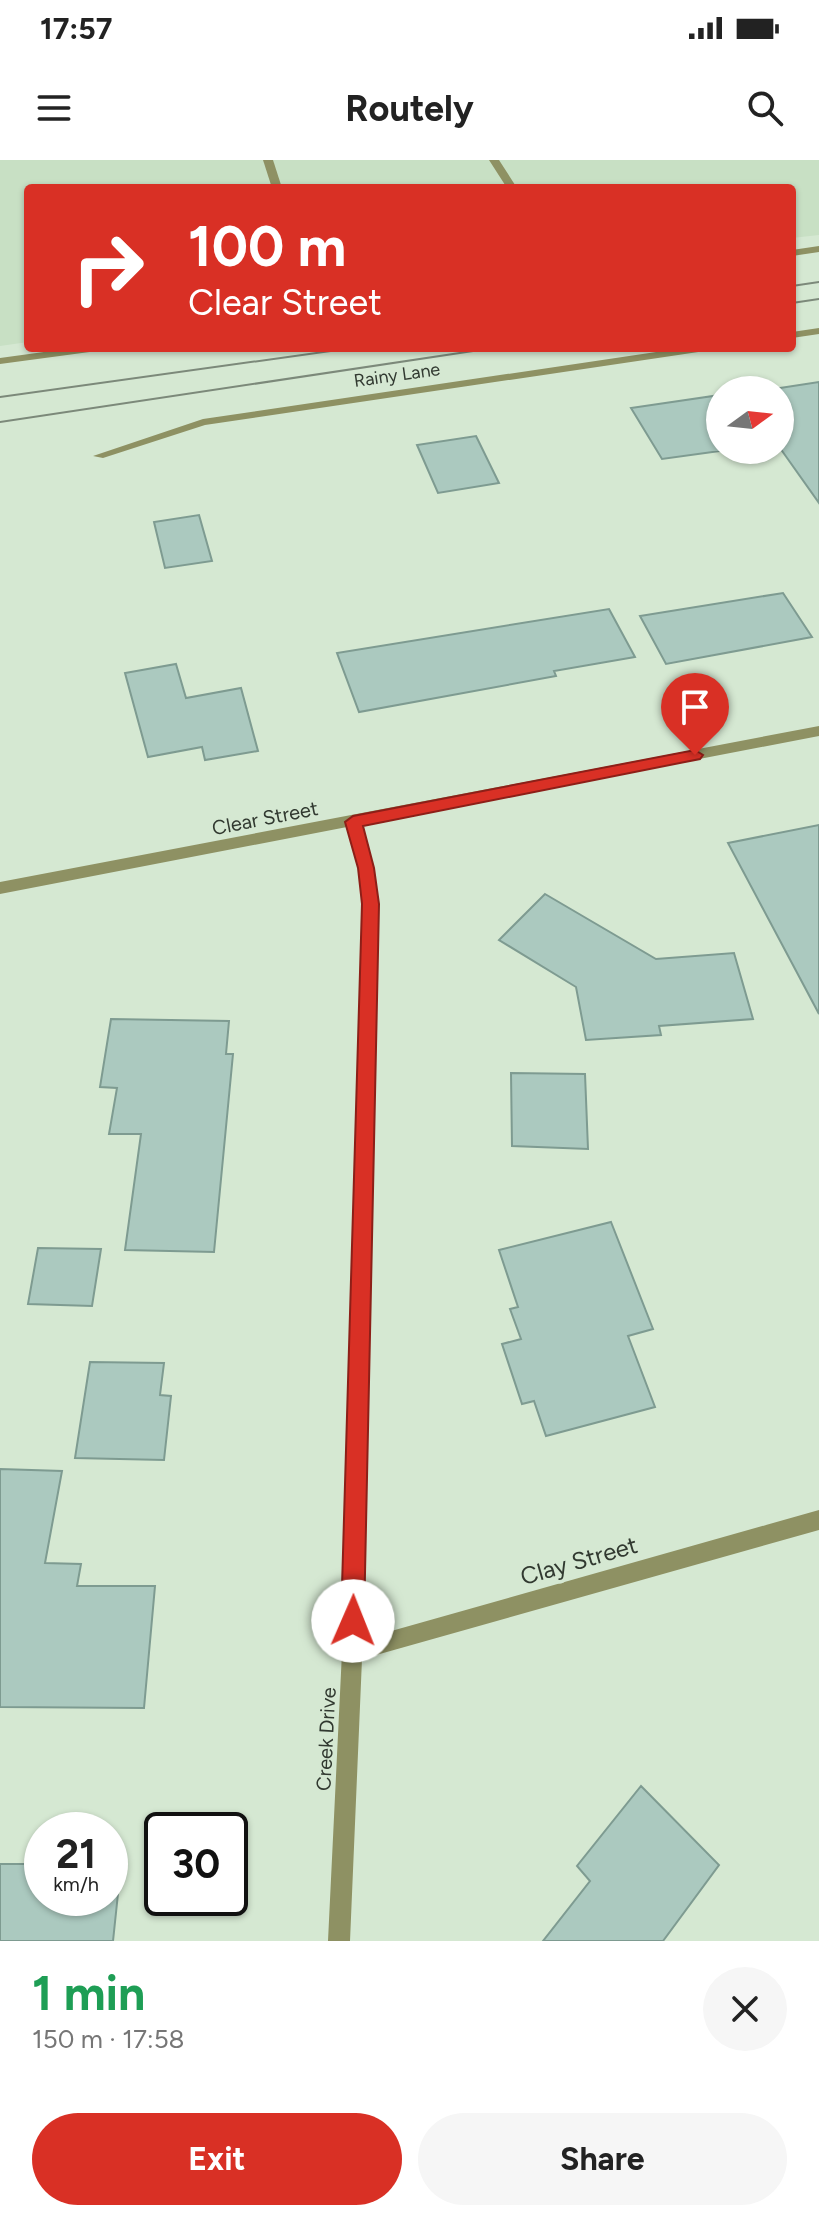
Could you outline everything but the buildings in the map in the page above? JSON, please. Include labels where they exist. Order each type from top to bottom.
[{"type":"street","points":[[268,160],[276,184]]},
{"type":"street","points":[[494,160],[509,184]]},
{"type":"street","points":[[796,252],[819,249]]},
{"type":"street","points":[[796,334],[819,331]]},
{"type":"street","points":[[0,361],[67,352]]},
{"type":"street","name":"Rainy Lane","points":[[99,456],[203,422],[678,352]]},
{"type":"street","name":"Clear Street","points":[[0,888],[819,731]]},
{"type":"street","name":"Creek Drive","points":[[339,1941],[352,1652],[370,904],[366,868],[353,822]]},
{"type":"street","name":"Clay Street","points":[[352,1652],[819,1520]]},
{"type":"shaded area","points":[[0,160],[819,160],[819,235],[796,238],[796,184],[24,184],[24,343],[0,346]]},
{"type":"tram line","points":[[796,285],[819,282]]},
{"type":"tram line","points":[[796,302],[819,299]]},
{"type":"tram line","points":[[0,397],[323,352]]},
{"type":"tram line","points":[[0,422],[466,352]]},
{"type":"route","points":[[353,1621],[370,904],[366,868],[353,822],[695,755]]}]
